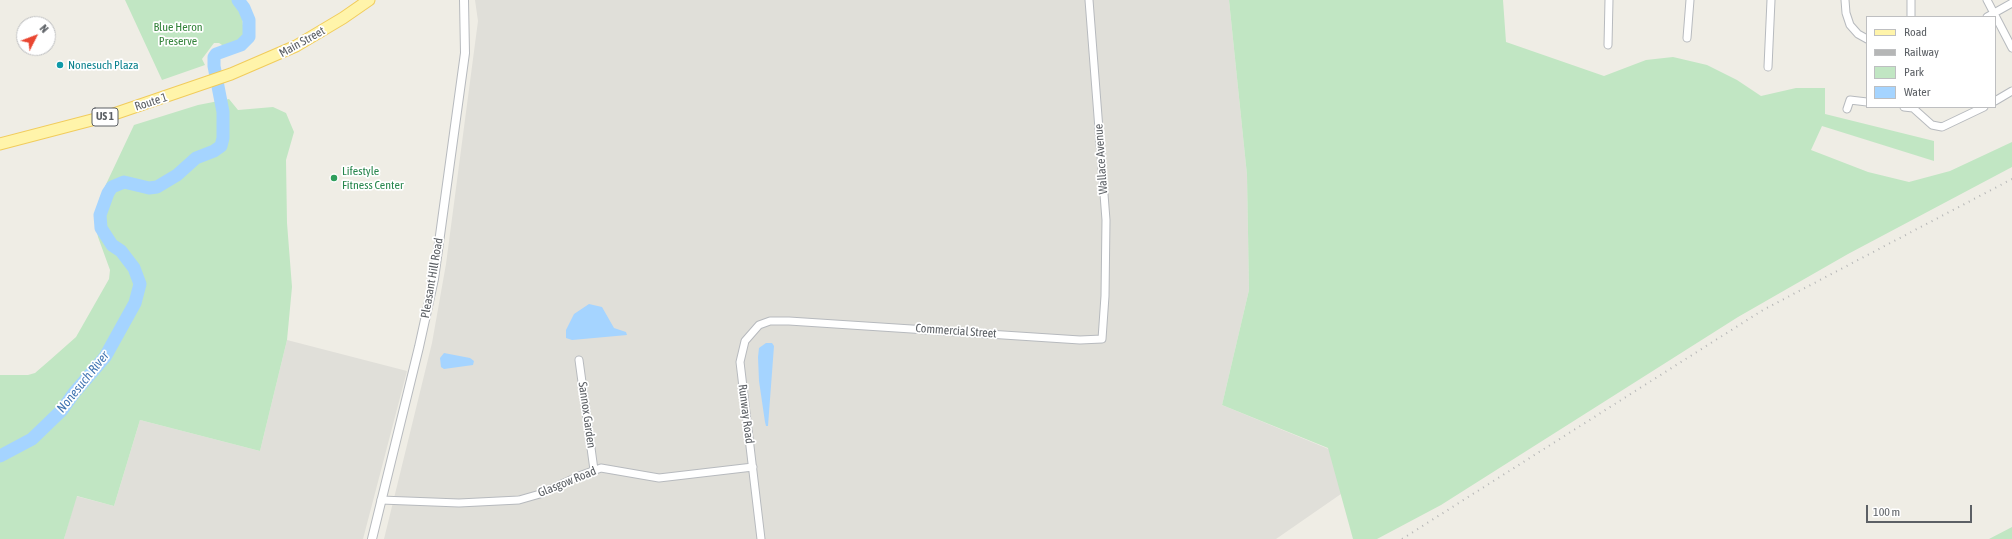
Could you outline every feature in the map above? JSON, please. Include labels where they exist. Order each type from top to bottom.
[{"type":"main road","name":"Main Street","points":[[231,74],[296,46],[343,18],[369,0]]},
{"type":"main road","name":"Route 1","points":[[0,144],[90,121],[231,74]]},
{"type":"street","name":"Pleasant Hill Road","points":[[460,0],[464,13]]},
{"type":"street","name":"Pleasant Hill Road","points":[[372,539],[434,279],[464,53],[464,0]]},
{"type":"street","name":"Wallace Avenue","points":[[1089,0],[1106,220],[1104,318]]},
{"type":"street","points":[[1608,45],[1609,0]]},
{"type":"street","points":[[1686,38],[1690,0]]},
{"type":"street","points":[[1768,66],[1771,0]]},
{"type":"street","points":[[1845,0],[1846,13],[1850,25],[1858,34],[1866,38]]},
{"type":"street","points":[[1911,0],[1911,16]]},
{"type":"street","points":[[1987,0],[1990,15],[2012,3]]},
{"type":"street","points":[[1996,24],[2012,48]]},
{"type":"street","points":[[1996,100],[2012,91]]},
{"type":"street","points":[[1847,109],[1850,100],[1866,102]]},
{"type":"street","points":[[1913,108],[1932,125],[1942,127],[1982,108]]},
{"type":"street","name":"Commercial Street","points":[[789,321],[1080,340],[1102,339],[1104,318]]},
{"type":"street","name":"Runway Road","points":[[761,539],[740,362],[742,348],[748,335],[759,325],[770,322],[789,321]]},
{"type":"street","name":"Sannox Garden","points":[[579,360],[594,470]]},
{"type":"street","name":"Glasgow Road","points":[[381,500],[459,503],[519,500],[540,494],[594,470],[607,468],[659,478],[753,467]]},
{"type":"shaded area","points":[[475,0],[1229,0],[1247,175],[1249,290],[1222,405],[1377,469],[1276,539],[384,539],[432,343],[446,264],[478,21]]},
{"type":"shaded area","points":[[287,340],[407,371],[363,539],[64,539],[76,496],[114,506],[140,420],[260,451]]},
{"type":"green space","name":"Blue Heron Preserve","points":[[125,0],[235,0],[242,14],[244,37],[240,43],[234,43],[225,50],[219,43],[214,43],[202,59],[205,65],[162,80]]},
{"type":"green space","points":[[1229,0],[1503,0],[1506,42],[1604,76],[1646,60],[1673,57],[1707,65],[1737,80],[1761,96],[1796,88],[1825,88],[1825,114],[1934,141],[1934,161],[1822,126],[1811,150],[1868,172],[1909,182],[1950,171],[2012,142],[2012,167],[1848,254],[1738,317],[1441,505],[1377,539],[1353,539],[1328,448],[1222,405],[1249,290],[1247,175]]},
{"type":"green space","points":[[229,99],[238,110],[273,107],[286,113],[294,132],[286,160],[287,223],[292,287],[287,340],[260,451],[140,420],[114,506],[77,496],[64,539],[0,539],[0,375],[28,375],[35,373],[50,360],[76,337],[109,279],[110,270],[98,237],[94,216],[100,197],[134,125],[198,105]]},
{"type":"green space","points":[[2012,527],[2012,539],[1989,539]]},
{"type":"water","points":[[589,304],[602,307],[614,328],[626,332],[627,335],[572,340],[566,338],[566,330],[574,314]]},
{"type":"water","points":[[766,343],[772,343],[774,346],[768,426],[766,426],[765,422],[759,381],[758,357],[759,348]]},
{"type":"water","points":[[444,353],[470,358],[474,361],[473,365],[444,369],[441,367],[440,358]]},
{"type":"waterway","name":"Nonesuch River","points":[[0,456],[32,439],[62,410],[74,393],[105,357],[135,303],[140,284],[134,268],[121,251],[112,245],[101,228],[100,215],[108,193],[112,187],[124,182],[149,188],[157,187],[177,175],[196,158],[214,151],[221,146],[223,138],[223,112],[214,66],[214,57],[216,54],[241,45],[249,37],[249,20],[244,8],[238,0]]},
{"type":"railway","points":[[1402,539],[1763,310],[2012,179]]},
{"type":"place","name":"Nonesuch Plaza","points":[[60,65]]},
{"type":"place","name":"Lifestyle Fitness Center","points":[[334,178]]}]
